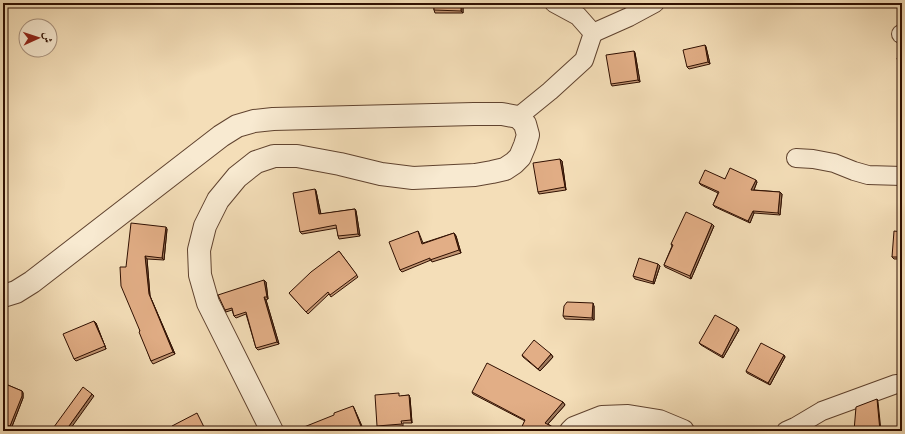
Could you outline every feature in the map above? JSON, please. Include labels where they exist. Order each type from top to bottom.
[{"type":"street","points":[[554,3],[578,16],[594,33]]},
{"type":"street","points":[[518,117],[550,91],[584,60],[594,33],[630,17],[655,3]]},
{"type":"street","points":[[3,296],[16,292],[32,282],[236,126],[254,121],[272,119],[481,114],[502,114],[518,117],[525,124],[528,134],[520,157],[505,169],[475,175],[413,178],[381,174],[297,156],[274,156],[256,162],[237,177],[218,200],[205,226],[199,250],[200,275],[208,303],[272,431]]},
{"type":"street","points":[[796,158],[813,159],[834,163],[868,175],[902,176]]},
{"type":"street","points":[[786,431],[822,411],[896,384],[902,384]]},
{"type":"street","points":[[571,431],[574,428],[602,417],[628,416],[659,421],[683,431]]},
{"type":"building","points":[[434,3],[461,3],[461,11],[434,10]]},
{"type":"building","points":[[705,45],[708,62],[687,67],[683,50]]},
{"type":"building","points":[[634,51],[638,80],[611,84],[606,55]]},
{"type":"building","points":[[902,57],[902,77],[897,58]]},
{"type":"building","points":[[560,159],[565,187],[538,192],[533,163]]},
{"type":"building","points":[[730,168],[756,180],[751,190],[780,192],[778,213],[753,211],[748,221],[713,205],[719,192],[699,183],[705,170],[725,179]]},
{"type":"building","points":[[315,189],[319,214],[355,209],[358,234],[338,236],[336,225],[300,232],[293,193]]},
{"type":"building","points":[[686,212],[712,224],[690,276],[664,265],[673,245],[671,244]]},
{"type":"building","points":[[131,223],[166,227],[162,258],[145,256],[149,294],[173,352],[151,361],[121,286],[120,267],[126,267]]},
{"type":"building","points":[[418,231],[422,244],[454,233],[459,250],[430,260],[430,258],[400,270],[389,242]]},
{"type":"building","points":[[894,231],[902,232],[902,257],[892,257]]},
{"type":"building","points":[[339,251],[357,275],[330,295],[328,292],[306,312],[289,293],[311,272]]},
{"type":"building","points":[[639,258],[658,264],[653,282],[633,276]]},
{"type":"building","points":[[264,280],[267,297],[264,297],[277,342],[256,348],[246,312],[234,316],[232,308],[225,310],[218,295]]},
{"type":"building","points":[[567,302],[593,303],[592,318],[563,316],[564,306]]},
{"type":"building","points":[[715,315],[737,327],[722,356],[699,343]]},
{"type":"building","points":[[94,321],[105,346],[74,359],[63,334]]},
{"type":"building","points":[[534,340],[551,354],[538,369],[522,355]]},
{"type":"building","points":[[761,343],[784,355],[768,383],[746,371]]},
{"type":"building","points":[[487,363],[563,402],[545,423],[553,427],[551,431],[520,431],[525,420],[472,392]]},
{"type":"building","points":[[3,383],[22,391],[22,396],[10,426],[3,424]]},
{"type":"building","points":[[83,387],[92,394],[69,426],[76,431],[51,431]]},
{"type":"building","points":[[399,393],[399,396],[409,395],[411,420],[401,421],[402,424],[377,426],[375,395]]},
{"type":"building","points":[[877,399],[880,431],[854,431],[856,407]]},
{"type":"building","points":[[353,406],[362,429],[356,431],[299,431],[299,429]]},
{"type":"building","points":[[197,413],[206,431],[175,431],[172,426]]}]
